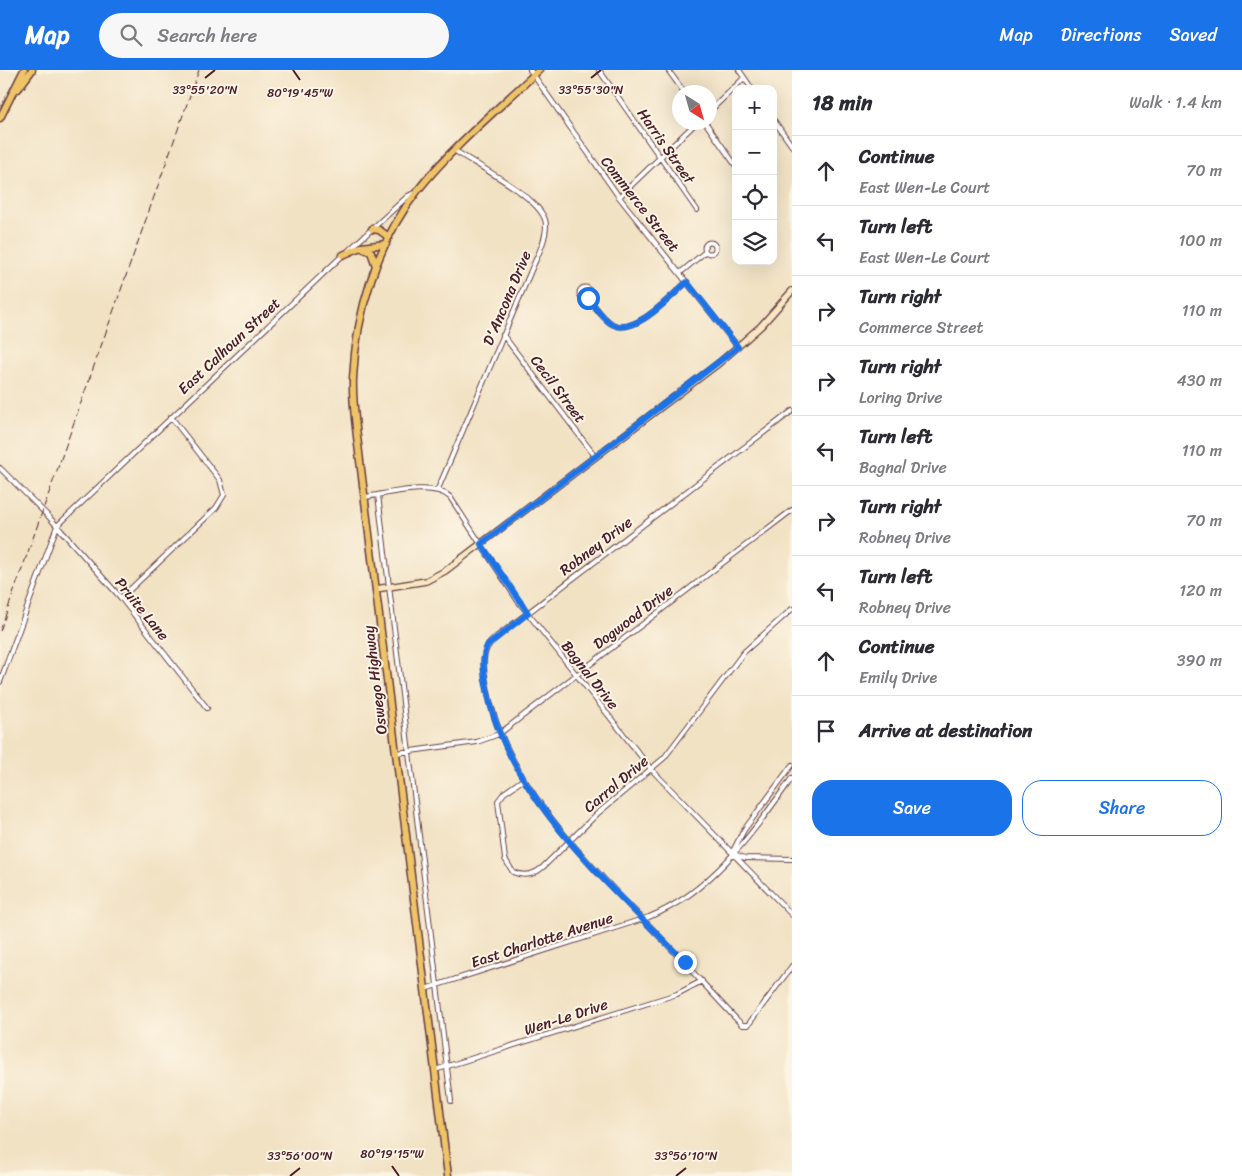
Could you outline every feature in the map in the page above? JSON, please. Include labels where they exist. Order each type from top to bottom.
[{"type":"main road","points":[[0,118],[24,70]]},
{"type":"main road","points":[[9,102],[32,70]]},
{"type":"main road","name":"East Calhoun Street","points":[[416,192],[454,150],[532,73],[539,70]]},
{"type":"main road","name":"Oswego Highway","points":[[416,192],[388,241],[377,266],[360,323],[353,378],[376,589],[448,1176]]},
{"type":"main road","points":[[343,255],[361,247],[388,241],[379,230],[372,229]]},
{"type":"main road","points":[[361,247],[371,252],[377,266]]},
{"type":"street","name":"Harris Street","points":[[599,70],[696,210]]},
{"type":"street","points":[[668,70],[679,85]]},
{"type":"street","points":[[739,70],[749,85]]},
{"type":"street","name":"Commerce Street","points":[[532,73],[619,198],[738,347]]},
{"type":"street","points":[[717,104],[744,78]]},
{"type":"street","points":[[777,125],[792,146]]},
{"type":"street","points":[[619,198],[689,130]]},
{"type":"street","points":[[711,130],[732,160]]},
{"type":"street","name":"D'Ancona Drive","points":[[438,490],[543,242],[546,222],[533,202],[454,150]]},
{"type":"street","name":"East Calhoun Street","points":[[0,682],[57,526],[343,255],[408,196],[416,192]]},
{"type":"street","points":[[680,274],[705,252]]},
{"type":"street","points":[[588,298],[610,322],[618,326],[629,327],[640,322],[687,282]]},
{"type":"street","points":[[376,589],[414,584],[435,578],[738,347],[792,291]]},
{"type":"street","name":"Cecil Street","points":[[503,336],[596,456]]},
{"type":"street","name":"Robney Drive","points":[[792,411],[490,642],[484,654],[488,694],[499,734],[524,779],[596,872],[643,919],[742,1025],[746,1026],[792,966]]},
{"type":"street","points":[[121,598],[216,508],[224,495],[220,480],[171,418]]},
{"type":"street","name":"Pruite Lane","points":[[0,468],[57,526],[121,598],[207,708]]},
{"type":"street","points":[[365,496],[438,490]]},
{"type":"street","name":"Bagnal Drive","points":[[438,490],[446,494],[453,501],[528,613],[651,769],[792,915]]},
{"type":"street","name":"Oswego Highway","points":[[378,495],[451,1101]]},
{"type":"street","name":"Dogwood Drive","points":[[396,754],[477,742],[499,734],[792,510]]},
{"type":"street","name":"Carrol Drive","points":[[524,779],[504,793],[498,801],[503,847],[509,867],[520,874],[536,872],[597,814],[664,758],[744,652],[792,609]]},
{"type":"street","name":"East Charlotte Avenue","points":[[732,853],[744,830],[792,765]]},
{"type":"street","name":"East Charlotte Avenue","points":[[425,989],[669,909],[691,895],[750,836],[792,778]]},
{"type":"street","points":[[732,853],[745,858],[792,859]]},
{"type":"street","name":"Wen-Le Drive","points":[[435,1070],[676,994],[702,981]]},
{"type":"railway","points":[[0,631],[199,70]]},
{"type":"route","points":[[588,298],[614,325],[629,327],[640,322],[687,282],[738,347],[481,544],[509,588],[528,613],[487,646],[484,654],[484,673],[492,714],[501,740],[530,788],[596,872],[685,962]]}]
